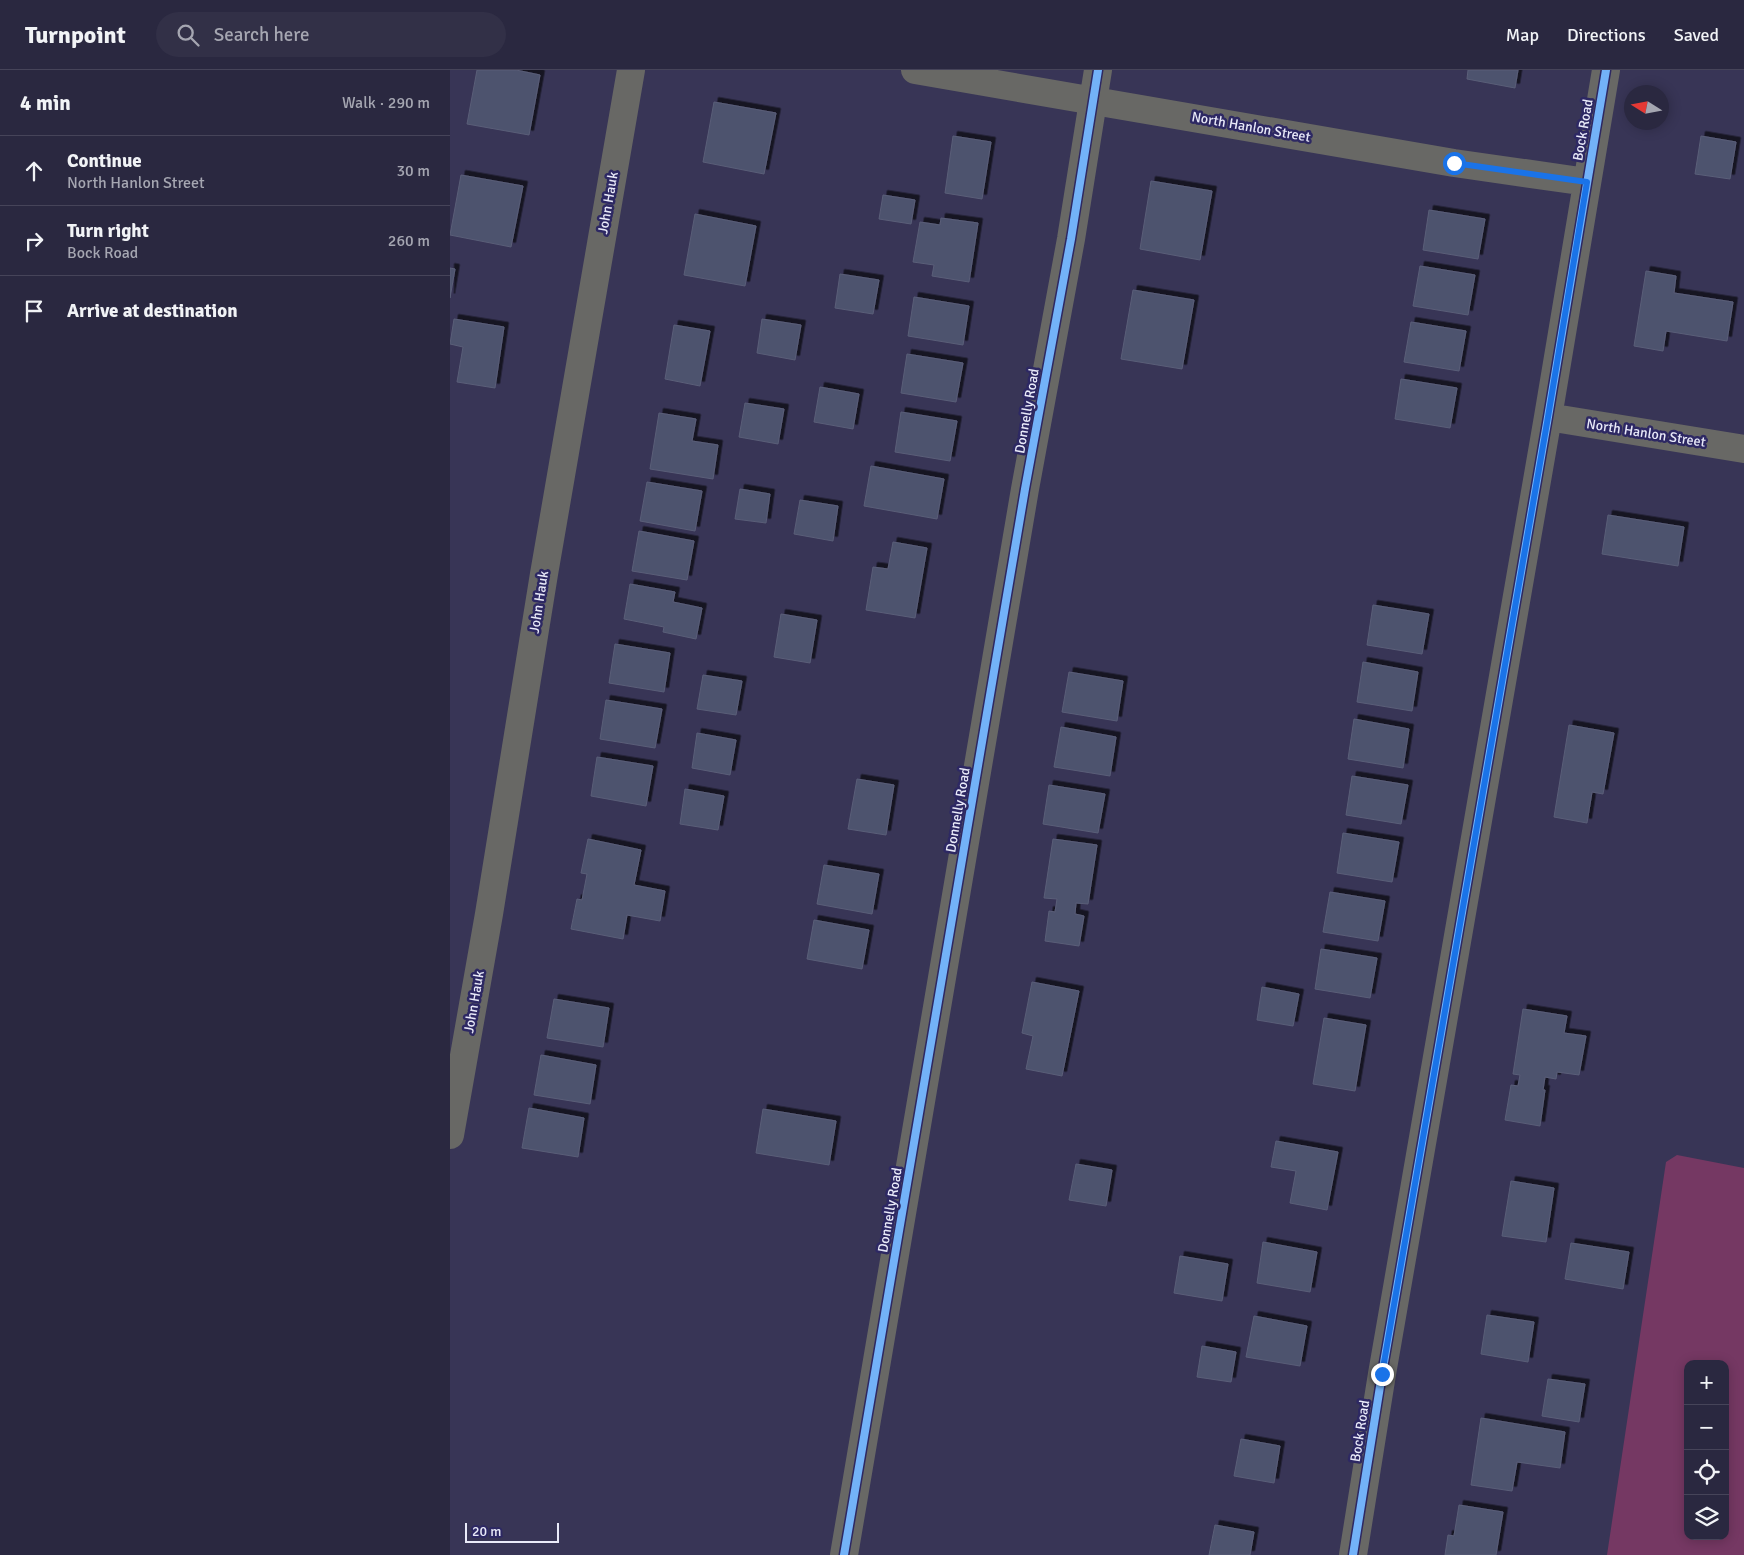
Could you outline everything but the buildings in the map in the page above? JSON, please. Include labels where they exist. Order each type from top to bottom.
[{"type":"street","name":"John Hauk","points":[[450,1135],[631,70]]},
{"type":"street","name":"North Hanlon Street","points":[[915,70],[1454,163],[1587,182]]},
{"type":"street","name":"Donnelly Road","points":[[844,1555],[1024,498],[1071,239],[1098,70]]},
{"type":"street","name":"Bock Road","points":[[1353,1555],[1382,1374],[1548,417],[1606,70]]},
{"type":"street","name":"North Hanlon Street","points":[[1548,417],[1744,449]]},
{"type":"shaded area","points":[[1677,1155],[1744,1168],[1744,1555],[1607,1555],[1666,1162]]},
{"type":"cycle path","points":[[844,1555],[1025,489],[1071,239],[1098,70]]},
{"type":"cycle path","points":[[1353,1555],[1382,1374],[1548,417],[1606,70]]},
{"type":"route","points":[[1382,1374],[1587,182],[1454,163]]}]
